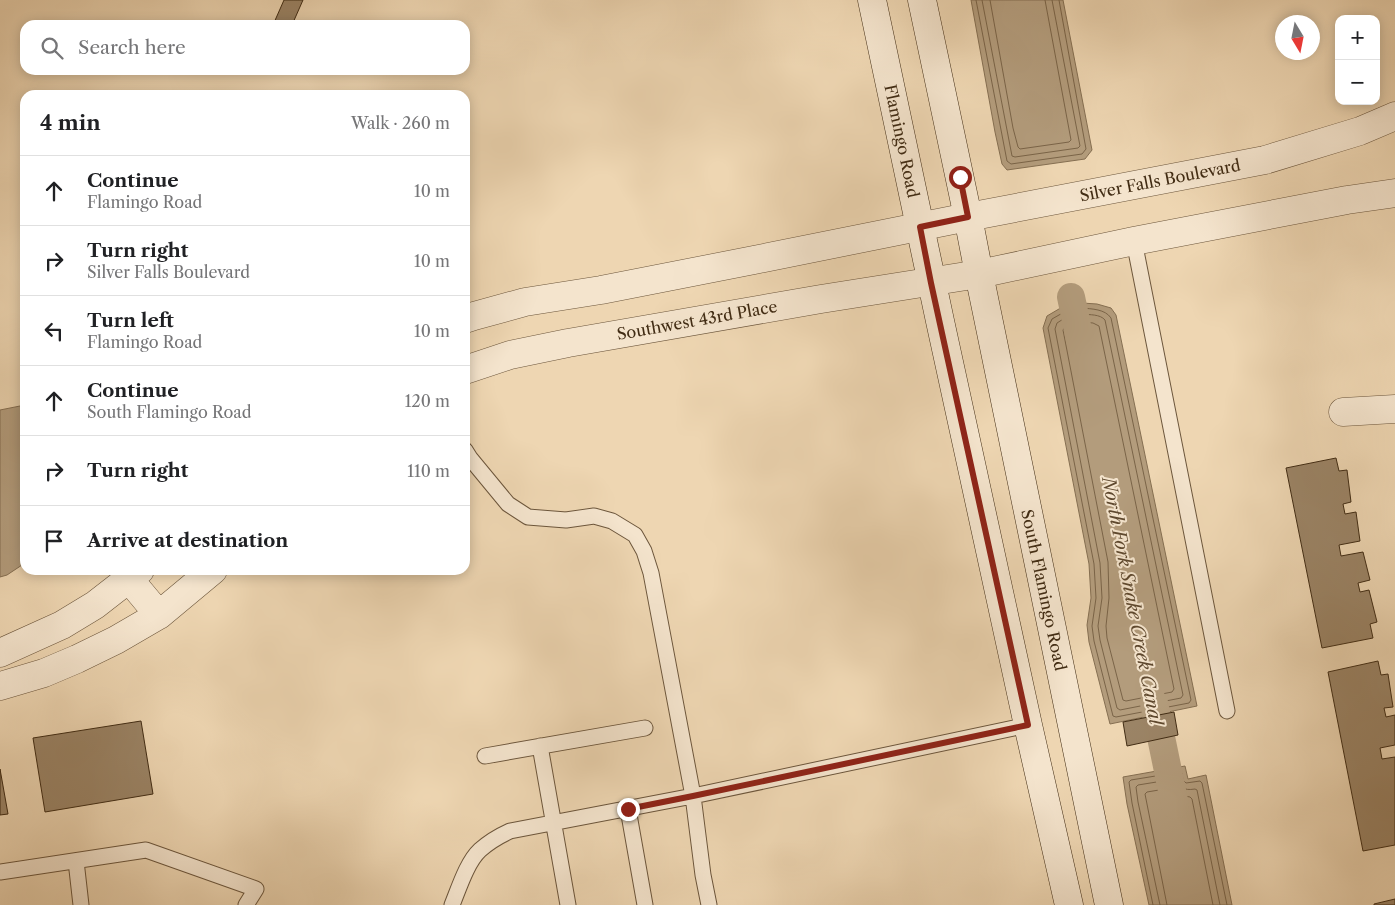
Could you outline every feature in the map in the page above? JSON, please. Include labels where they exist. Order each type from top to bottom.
[{"type":"street","name":"Flamingo Road","points":[[872,0],[931,283]]},
{"type":"street","points":[[922,0],[979,274]]},
{"type":"street","name":"Silver Falls Boulevard","points":[[920,227],[1265,160],[1360,131],[1395,116]]},
{"type":"street","points":[[1347,200],[1395,182]]},
{"type":"street","points":[[1069,905],[931,283],[1134,241],[1347,200],[1395,193]]},
{"type":"street","points":[[470,317],[525,302],[601,290],[920,227]]},
{"type":"street","name":"South Flamingo Road","points":[[979,274],[1109,905]]},
{"type":"street","name":"Southwest 43rd Place","points":[[470,368],[510,355],[568,343],[821,299],[931,283]]},
{"type":"street","points":[[1343,412],[1394,415]]},
{"type":"street","points":[[0,653],[62,625],[95,605],[134,575],[159,614]]},
{"type":"street","points":[[0,686],[77,659],[116,640],[159,614],[207,575]]},
{"type":"lane","points":[[1134,241],[1227,711]]},
{"type":"lane","points":[[470,458],[508,504],[528,517],[566,520],[594,516],[612,521],[635,535],[644,551],[693,796],[703,875],[709,905]]},
{"type":"lane","points":[[452,905],[470,865],[479,851],[494,839],[510,831],[693,796],[1028,725]]},
{"type":"lane","points":[[485,756],[645,728]]},
{"type":"lane","points":[[540,746],[568,905]]},
{"type":"lane","points":[[628,809],[645,905]]},
{"type":"lane","points":[[0,872],[146,850],[256,889],[246,905]]},
{"type":"lane","points":[[76,861],[81,905]]},
{"type":"water","points":[[971,0],[1063,0],[1092,150],[1085,159],[1007,170],[1002,164]]},
{"type":"water","points":[[1082,303],[1097,304],[1111,308],[1116,315],[1197,706],[1110,724],[1089,642],[1087,625],[1091,598],[1089,564],[1043,328],[1047,316],[1064,306]]},
{"type":"water","points":[[20,406],[20,566],[7,575],[0,577],[0,410]]},
{"type":"water","points":[[1185,766],[1188,779],[1206,775],[1232,905],[1149,905],[1123,777]]},
{"type":"building","points":[[284,0],[303,0],[294,20],[275,20]]},
{"type":"building","points":[[1336,458],[1339,471],[1347,470],[1351,502],[1343,504],[1345,514],[1356,512],[1360,541],[1339,545],[1341,556],[1363,552],[1370,580],[1358,583],[1360,592],[1369,590],[1377,622],[1370,624],[1373,638],[1322,648],[1286,468]]},
{"type":"building","points":[[1378,661],[1381,675],[1388,674],[1393,707],[1384,708],[1386,717],[1395,715],[1395,745],[1380,748],[1382,759],[1395,757],[1395,845],[1363,851],[1328,672]]},
{"type":"building","points":[[1174,712],[1178,735],[1127,746],[1123,722]]},
{"type":"building","points":[[141,721],[153,794],[45,812],[33,738]]},
{"type":"building","points":[[0,769],[8,814],[0,815]]},
{"type":"building","points":[[1395,899],[1395,905],[1374,905],[1374,904]]},
{"type":"waterway","name":"North Fork Snake Creek Canal","points":[[1071,297],[1080,340]]},
{"type":"waterway","name":"North Fork Snake Creek Canal","points":[[1154,703],[1175,805]]},
{"type":"route","points":[[628,809],[1028,725],[920,227],[968,217],[960,177]]}]
